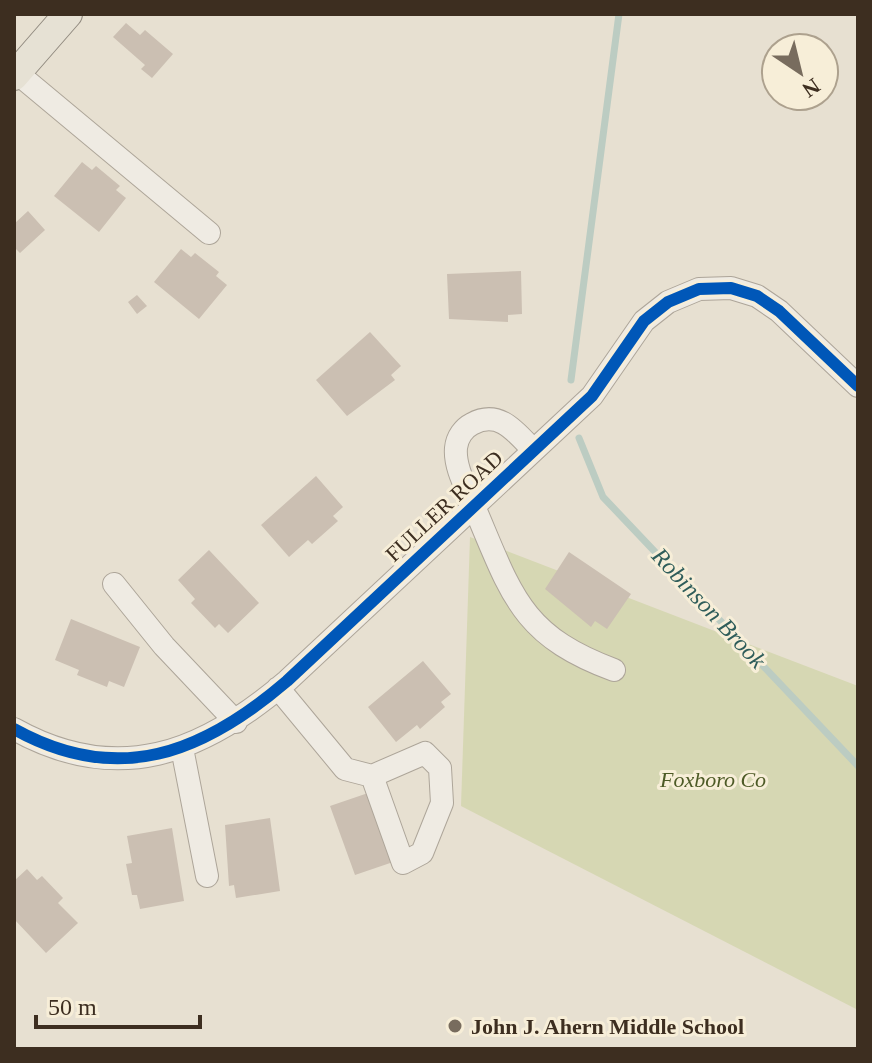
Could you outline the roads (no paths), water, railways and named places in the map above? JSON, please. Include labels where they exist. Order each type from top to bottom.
[{"type":"main road","points":[[15,75],[68,14]]},
{"type":"street","points":[[15,75],[209,233]]},
{"type":"street","name":"FULLER ROAD","points":[[14,729],[67,753],[103,760],[137,759],[182,748],[236,722],[278,688],[592,396],[644,321],[668,302],[699,289],[731,288],[757,296],[779,311],[858,386]]},
{"type":"street","points":[[533,450],[498,420],[482,419],[469,425],[455,449],[457,463],[514,598],[542,631],[574,655],[614,670]]},
{"type":"street","points":[[114,584],[164,646],[236,722]]},
{"type":"street","points":[[278,688],[345,769],[372,776],[425,753],[440,768],[442,803],[422,853],[403,863],[372,776]]},
{"type":"street","points":[[182,748],[207,876]]},
{"type":"waterway","name":"Robinson Brook","points":[[571,380],[619,14]]},
{"type":"waterway","name":"Robinson Brook","points":[[579,438],[603,497],[858,766]]},
{"type":"place","name":"John J. Ahern Middle School","points":[[455,1026]]},
{"type":"park label","name":"Foxboro Co","points":[[713,779]]}]
